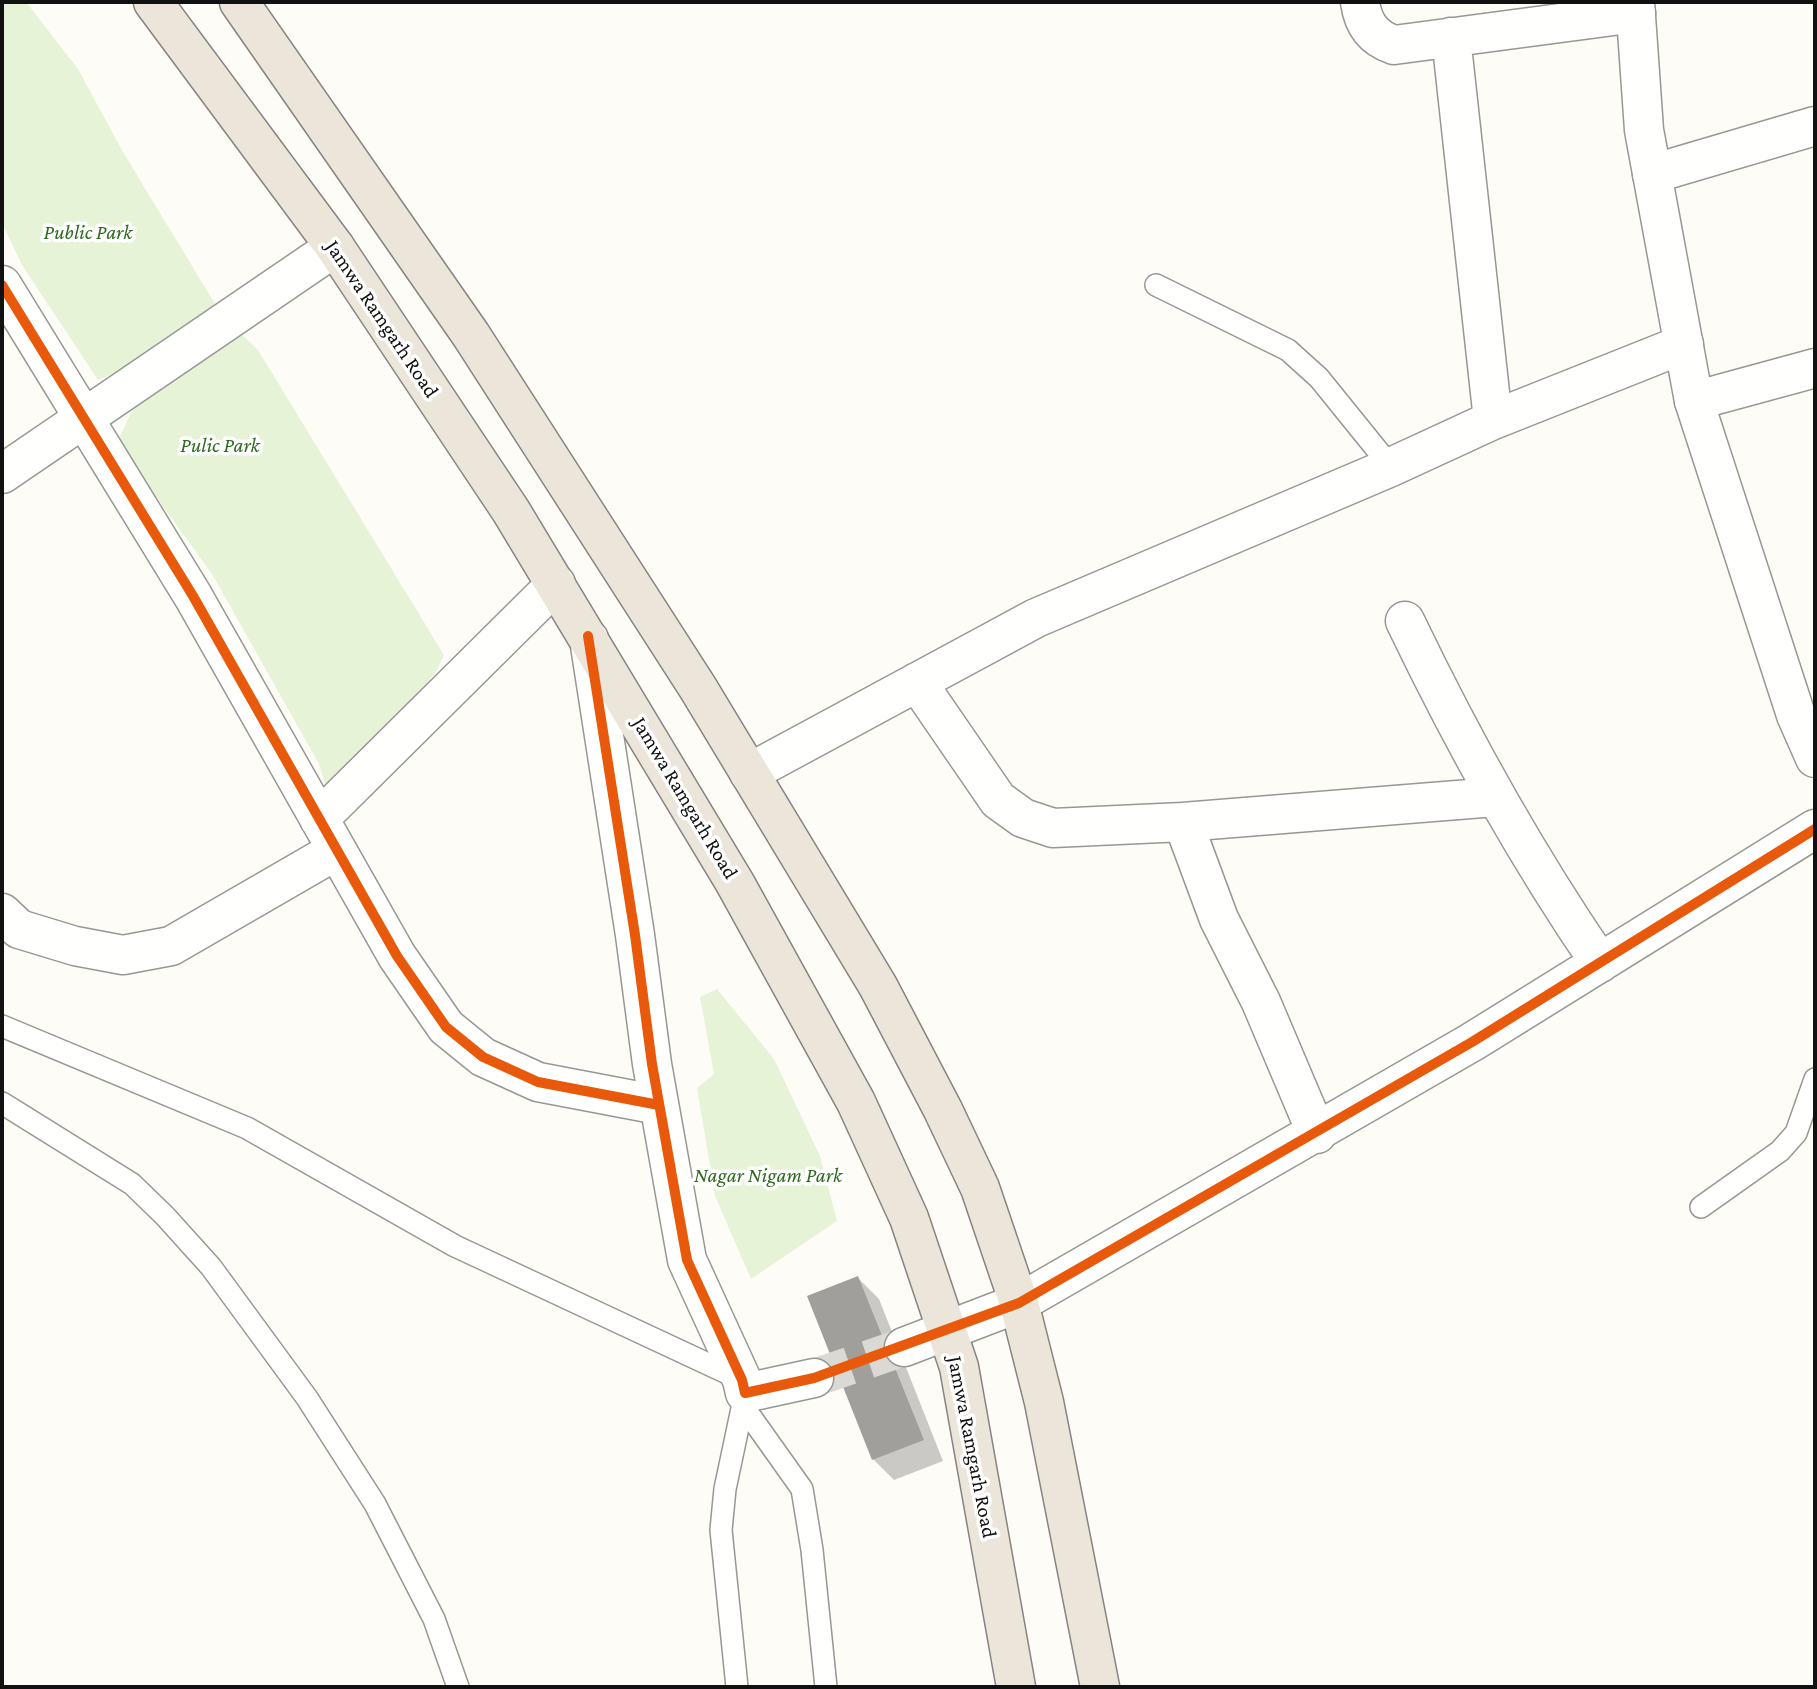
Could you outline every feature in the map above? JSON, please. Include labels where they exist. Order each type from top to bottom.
[{"type":"highway","name":"Jamwa Ramgarh Road","points":[[153,2],[335,247],[556,584],[735,883],[856,1101],[909,1218],[959,1367],[1016,1687]]},
{"type":"highway","points":[[239,2],[471,335],[691,676],[878,986],[943,1110],[980,1188],[1019,1303],[1044,1402],[1101,1687]]},
{"type":"street","points":[[1360,2],[1370,31],[1380,40],[1394,46],[1635,8],[1644,130],[1694,401],[1796,715],[1812,744]]},
{"type":"street","points":[[1451,37],[1493,420]]},
{"type":"street","points":[[1653,174],[1815,126]]},
{"type":"street","points":[[2,474],[335,247]]},
{"type":"street","points":[[2,285],[193,596],[397,956],[446,1027],[483,1057],[538,1082],[659,1105]]},
{"type":"street","points":[[749,773],[1036,618],[1391,467],[1493,420],[1684,344]]},
{"type":"street","points":[[1694,401],[1815,368]]},
{"type":"street","points":[[2,913],[19,929],[75,946],[123,955],[171,946],[328,834],[556,584]]},
{"type":"street","points":[[1405,621],[1459,734],[1544,881],[1600,963]]},
{"type":"street","points":[[588,636],[659,1105],[687,1260],[744,1393],[814,1378]]},
{"type":"street","points":[[917,682],[998,800],[1023,818],[1053,828],[1182,822],[1495,797]]},
{"type":"street","points":[[1182,822],[1219,919],[1261,1002],[1317,1133]]},
{"type":"street","points":[[904,1347],[1019,1303],[1317,1133],[1600,963],[1815,829]]},
{"type":"lane","points":[[1156,285],[1288,349],[1319,378],[1391,467]]},
{"type":"lane","points":[[2,1026],[247,1128],[456,1246],[744,1393],[802,1489],[813,1550],[826,1687]]},
{"type":"lane","points":[[1700,1207],[1780,1151],[1800,1126],[1815,1079]]},
{"type":"lane","points":[[2,1103],[132,1184],[211,1267],[307,1398],[375,1504],[434,1619],[458,1687]]},
{"type":"lane","points":[[737,1687],[721,1530],[725,1489],[744,1393]]},
{"type":"green space","name":"Public Park","points":[[2,2],[26,2],[78,69],[123,152],[220,312],[127,368],[98,380],[22,265],[2,223]]},
{"type":"green space","name":"Pulic Park","points":[[235,328],[258,350],[444,655],[436,672],[345,780],[327,791],[319,764],[212,574],[117,443],[136,402]]},
{"type":"green space","name":"Nagar Nigam Park","points":[[717,989],[774,1059],[820,1156],[837,1221],[751,1279],[715,1196],[697,1088],[714,1074],[700,997]]},
{"type":"building","points":[[858,1276],[924,1440],[872,1460],[807,1296]]},
{"type":"tunnel","points":[[814,1378],[904,1347]]},
{"type":"cycle path","points":[[2,285],[193,596],[397,956],[446,1027],[483,1057],[538,1082],[659,1105]]},
{"type":"cycle path","points":[[588,636],[635,935],[652,1064],[687,1260],[742,1380],[745,1393],[814,1378],[1019,1303],[1472,1042],[1815,829]]}]
